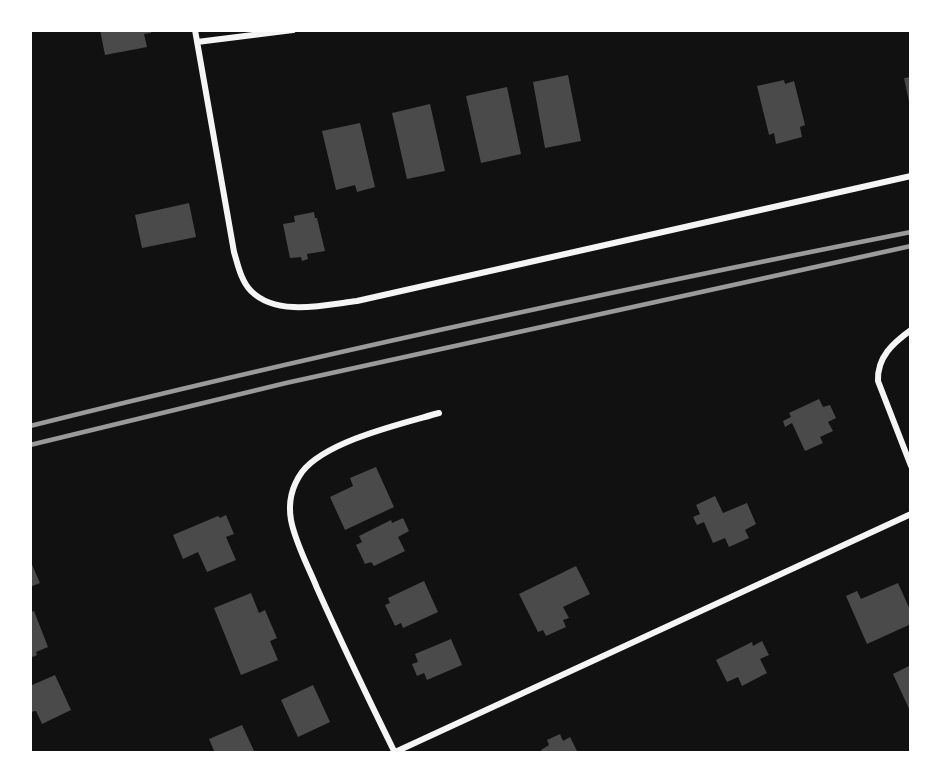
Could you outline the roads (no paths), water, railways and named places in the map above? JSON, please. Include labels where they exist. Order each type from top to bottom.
[{"type":"street","points":[[195,30],[234,252],[244,280],[252,292],[270,302],[284,306],[315,307],[357,301],[911,176]]},
{"type":"street","points":[[197,42],[293,30]]},
{"type":"street","points":[[911,330],[893,342],[877,371],[878,381],[911,466]]},
{"type":"street","points":[[439,413],[365,436],[326,452],[303,471],[295,484],[290,503],[291,521],[310,571],[347,657],[394,753],[911,514]]},
{"type":"railway","points":[[30,426],[469,323],[911,232]]},
{"type":"railway","points":[[30,445],[286,383],[911,246]]}]
